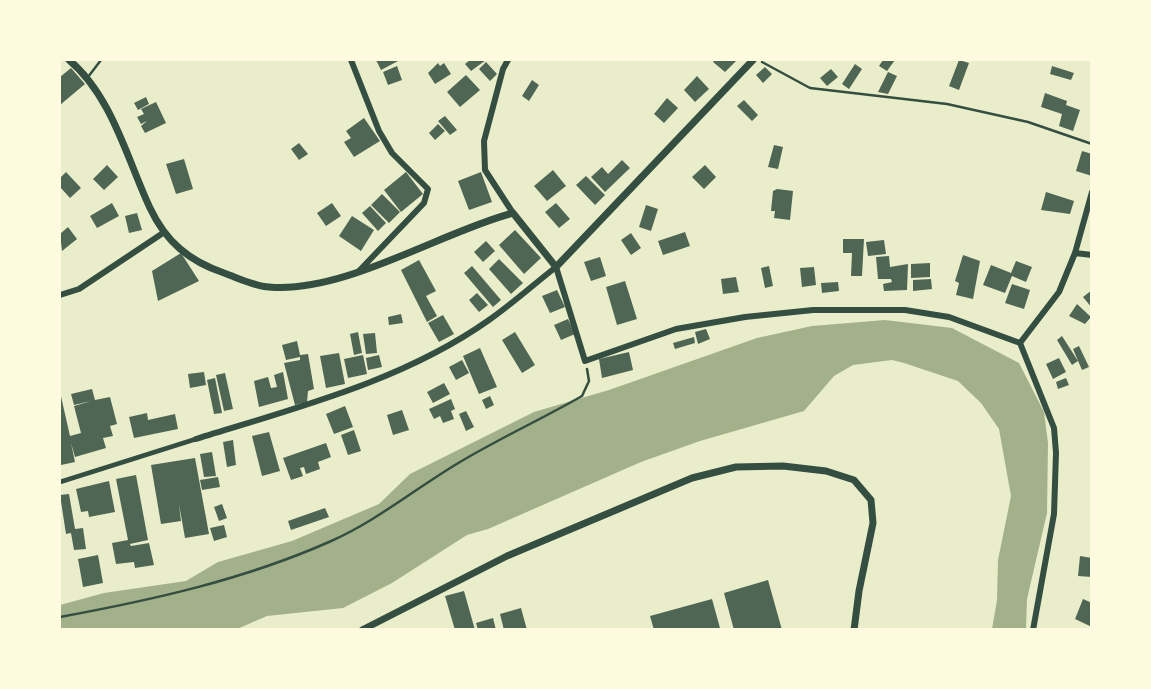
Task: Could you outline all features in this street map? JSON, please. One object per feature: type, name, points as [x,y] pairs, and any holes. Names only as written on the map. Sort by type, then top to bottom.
[{"type":"street","points":[[69,60],[88,77],[103,104],[163,233],[184,254],[209,268],[267,287],[293,287],[359,271],[513,213]]},
{"type":"street","points":[[351,60],[379,131],[392,153],[428,189],[424,203],[359,271]]},
{"type":"street","points":[[508,60],[503,69],[485,151],[485,170],[513,213],[556,267],[585,360],[676,329],[745,317],[813,310],[870,308],[949,317],[1020,342],[1054,428],[1056,453],[1054,514],[1033,629]]},
{"type":"street","points":[[60,482],[345,392],[442,348],[488,321],[556,267],[753,60]]},
{"type":"street","points":[[1020,342],[1059,292],[1075,253],[1091,192]]},
{"type":"street","points":[[60,295],[79,289],[163,233]]},
{"type":"street","points":[[1075,253],[1091,255]]},
{"type":"street","points":[[362,629],[507,556],[692,478],[736,467],[783,466],[826,471],[854,480],[871,500],[873,523],[854,629]]},
{"type":"lane","points":[[88,77],[101,60]]},
{"type":"path","points":[[758,60],[810,88],[947,104],[1028,122],[1091,144]]},
{"type":"path","points":[[60,617],[194,590],[331,541],[389,510],[460,462],[582,397],[589,381],[585,360]]},
{"type":"shaded area","points":[[885,320],[952,328],[1019,363],[1044,412],[1048,443],[1047,513],[1027,599],[1026,629],[992,629],[997,600],[998,560],[1011,496],[999,429],[981,403],[958,381],[892,360],[853,365],[834,376],[804,411],[700,441],[641,462],[488,529],[467,535],[392,583],[343,608],[267,616],[237,629],[60,630],[60,605],[104,593],[186,581],[218,562],[292,541],[379,504],[410,474],[534,412],[609,390],[757,338],[812,326]]},
{"type":"building","points":[[376,60],[400,60],[381,70]]},
{"type":"building","points":[[470,60],[486,60],[471,71],[465,64]]},
{"type":"building","points":[[737,60],[725,72],[713,62]]},
{"type":"building","points":[[883,60],[895,60],[887,71],[879,66]]},
{"type":"building","points":[[959,60],[969,63],[959,90],[949,86]]},
{"type":"building","points":[[486,62],[497,74],[490,81],[479,69]]},
{"type":"building","points":[[438,63],[440,66],[444,63],[451,74],[435,84],[428,73]]},
{"type":"building","points":[[855,64],[862,69],[849,89],[842,84]]},
{"type":"building","points":[[397,66],[402,80],[388,85],[383,72]]},
{"type":"building","points":[[1052,66],[1074,73],[1071,80],[1050,74]]},
{"type":"building","points":[[765,67],[772,74],[763,83],[756,75]]},
{"type":"building","points":[[71,68],[85,84],[60,105],[60,77]]},
{"type":"building","points":[[831,69],[838,77],[827,86],[820,78]]},
{"type":"building","points":[[888,72],[897,76],[888,94],[878,92]]},
{"type":"building","points":[[466,75],[480,90],[460,107],[447,92]]},
{"type":"building","points":[[697,76],[709,89],[695,102],[684,90]]},
{"type":"building","points":[[532,80],[539,85],[529,101],[522,96]]},
{"type":"building","points":[[1045,93],[1067,101],[1066,105],[1080,110],[1073,131],[1059,126],[1062,114],[1041,107]]},
{"type":"building","points":[[146,97],[149,104],[138,110],[134,103]]},
{"type":"building","points":[[667,98],[678,108],[664,123],[654,114]]},
{"type":"building","points":[[744,100],[758,115],[752,121],[737,106]]},
{"type":"building","points":[[156,102],[166,123],[145,133],[141,126],[147,121],[141,124],[137,117],[144,114],[141,109]]},
{"type":"building","points":[[445,116],[457,130],[450,135],[438,121]]},
{"type":"building","points":[[364,118],[380,141],[354,157],[344,142],[351,138],[346,131]]},
{"type":"building","points":[[438,124],[445,131],[435,140],[429,133]]},
{"type":"building","points":[[299,143],[308,154],[299,160],[291,149]]},
{"type":"building","points":[[774,145],[783,147],[778,169],[768,167]]},
{"type":"building","points":[[1082,151],[1092,154],[1092,176],[1076,171]]},
{"type":"building","points":[[184,159],[193,189],[176,194],[166,164]]},
{"type":"building","points":[[622,160],[630,168],[605,192],[591,177],[602,167],[608,174]]},
{"type":"building","points":[[107,165],[118,177],[104,190],[93,179]]},
{"type":"building","points":[[705,165],[716,177],[704,189],[692,177]]},
{"type":"building","points":[[553,170],[566,186],[547,201],[534,186]]},
{"type":"building","points":[[66,172],[81,188],[70,198],[60,187],[60,178]]},
{"type":"building","points":[[406,172],[423,194],[401,212],[384,190]]},
{"type":"building","points":[[481,172],[492,202],[469,210],[458,181]]},
{"type":"building","points":[[586,176],[605,195],[595,205],[576,185]]},
{"type":"building","points":[[773,191],[793,191],[790,220],[774,218],[775,211],[771,211]]},
{"type":"building","points":[[1046,192],[1074,201],[1070,214],[1041,210]]},
{"type":"building","points":[[382,194],[400,212],[389,223],[371,205]]},
{"type":"building","points":[[112,203],[119,216],[97,228],[90,216]]},
{"type":"building","points":[[332,203],[341,216],[326,226],[317,213]]},
{"type":"building","points":[[556,203],[570,219],[559,228],[545,212]]},
{"type":"building","points":[[646,205],[658,209],[651,231],[639,227]]},
{"type":"building","points":[[370,206],[386,223],[378,231],[362,213]]},
{"type":"building","points":[[137,213],[142,230],[129,233],[125,216]]},
{"type":"building","points":[[352,216],[374,230],[361,251],[339,236]]},
{"type":"building","points":[[68,227],[77,239],[62,251],[60,234]]},
{"type":"building","points":[[515,230],[541,258],[524,274],[499,245]]},
{"type":"building","points":[[685,232],[690,246],[663,255],[658,241]]},
{"type":"building","points":[[631,233],[641,248],[631,255],[621,240]]},
{"type":"building","points":[[843,239],[864,239],[862,276],[851,276],[852,253],[843,253]]},
{"type":"building","points":[[884,240],[886,254],[868,256],[866,242]]},
{"type":"building","points":[[486,241],[495,251],[483,262],[474,252]]},
{"type":"building","points":[[181,253],[199,281],[158,301],[152,271]]},
{"type":"building","points":[[963,255],[980,261],[973,299],[956,295],[959,283],[955,281]]},
{"type":"building","points":[[889,256],[890,267],[908,264],[907,290],[884,291],[883,284],[892,282],[891,279],[878,279],[876,257]]},
{"type":"building","points":[[600,257],[606,276],[591,281],[584,262]]},
{"type":"building","points":[[499,259],[523,283],[511,294],[489,269]]},
{"type":"building","points":[[419,260],[436,291],[426,296],[437,316],[427,322],[401,270]]},
{"type":"building","points":[[1016,261],[1032,267],[1026,282],[1012,276],[1005,293],[983,285],[991,265],[1011,273]]},
{"type":"building","points":[[930,263],[930,277],[911,278],[911,264]]},
{"type":"building","points":[[472,266],[501,300],[493,307],[464,273]]},
{"type":"building","points":[[769,266],[773,286],[765,288],[761,268]]},
{"type":"building","points":[[814,267],[816,285],[802,287],[800,268]]},
{"type":"building","points":[[736,277],[739,292],[723,294],[721,279]]},
{"type":"building","points":[[931,279],[932,289],[913,291],[913,280]]},
{"type":"building","points":[[625,281],[637,319],[617,325],[606,287]]},
{"type":"building","points":[[838,282],[839,291],[822,293],[821,283]]},
{"type":"building","points":[[1012,284],[1030,290],[1024,309],[1005,303]]},
{"type":"building","points":[[557,290],[565,307],[550,313],[542,296]]},
{"type":"building","points":[[1092,290],[1092,308],[1083,297]]},
{"type":"building","points":[[477,293],[488,305],[479,312],[469,300]]},
{"type":"building","points":[[1077,304],[1091,317],[1085,324],[1069,316]]},
{"type":"building","points":[[401,314],[403,323],[389,325],[388,317]]},
{"type":"building","points":[[443,315],[454,334],[439,342],[428,323]]},
{"type":"building","points":[[568,319],[575,334],[561,340],[554,325]]},
{"type":"building","points":[[706,329],[710,339],[698,344],[695,332]]},
{"type":"building","points":[[358,332],[362,353],[354,355],[350,334]]},
{"type":"building","points":[[515,332],[535,365],[522,373],[502,340]]},
{"type":"building","points":[[375,333],[377,353],[366,354],[363,334]]},
{"type":"building","points":[[1062,336],[1078,361],[1072,365],[1057,340]]},
{"type":"building","points":[[694,337],[695,343],[675,349],[673,343]]},
{"type":"building","points":[[297,341],[300,355],[308,354],[314,389],[308,391],[307,402],[295,405],[284,363],[300,360],[300,357],[286,360],[282,345]]},
{"type":"building","points":[[1079,346],[1089,367],[1082,370],[1073,349]]},
{"type":"building","points":[[480,348],[497,387],[479,394],[463,356]]},
{"type":"building","points":[[629,352],[633,370],[602,378],[599,359]]},
{"type":"building","points":[[339,353],[345,384],[326,388],[320,356]]},
{"type":"building","points":[[363,355],[367,374],[348,378],[344,359]]},
{"type":"building","points":[[379,355],[382,367],[368,370],[366,358]]},
{"type":"building","points":[[1059,358],[1066,372],[1053,379],[1046,364]]},
{"type":"building","points":[[462,360],[469,373],[456,380],[449,367]]},
{"type":"building","points":[[204,372],[206,385],[190,388],[188,374]]},
{"type":"building","points":[[283,372],[288,399],[259,407],[254,381],[268,377],[271,388],[277,387],[274,375]]},
{"type":"building","points":[[225,373],[233,409],[224,411],[216,375]]},
{"type":"building","points":[[215,378],[222,413],[214,414],[207,380]]},
{"type":"building","points":[[1066,378],[1069,385],[1058,389],[1056,382]]},
{"type":"building","points":[[444,383],[450,394],[433,403],[427,392]]},
{"type":"building","points":[[92,389],[95,400],[110,397],[117,424],[110,426],[113,436],[103,438],[106,448],[75,457],[71,443],[75,462],[61,465],[60,392],[70,436],[81,433],[74,406],[91,401],[74,405],[71,394]]},
{"type":"building","points":[[490,396],[494,405],[486,409],[482,400]]},
{"type":"building","points":[[451,399],[455,409],[451,411],[454,419],[443,423],[440,416],[434,419],[429,409]]},
{"type":"building","points":[[345,406],[353,427],[334,434],[326,414]]},
{"type":"building","points":[[402,410],[409,430],[393,435],[387,415]]},
{"type":"building","points":[[466,411],[474,427],[466,431],[459,414]]},
{"type":"building","points":[[147,413],[148,420],[175,414],[178,429],[134,438],[129,417]]},
{"type":"building","points":[[354,430],[361,451],[348,455],[341,435]]},
{"type":"building","points":[[269,432],[280,471],[262,476],[252,436]]},
{"type":"building","points":[[233,440],[236,465],[227,467],[223,442]]},
{"type":"building","points":[[326,443],[331,457],[318,462],[320,469],[306,474],[304,467],[300,468],[303,476],[291,480],[283,458]]},
{"type":"building","points":[[212,452],[216,476],[204,477],[200,454]]},
{"type":"building","points":[[195,458],[209,534],[185,538],[179,504],[181,521],[161,524],[151,465]]},
{"type":"building","points":[[136,475],[148,540],[130,544],[149,543],[154,565],[135,568],[134,562],[116,564],[112,543],[128,540],[116,479]]},
{"type":"building","points":[[218,477],[220,487],[202,490],[200,480]]},
{"type":"building","points":[[109,481],[115,512],[89,517],[88,511],[81,512],[76,489]]},
{"type":"building","points":[[69,494],[75,529],[83,528],[86,549],[74,550],[71,533],[66,534],[60,495]]},
{"type":"building","points":[[222,504],[227,518],[219,521],[214,507]]},
{"type":"building","points":[[325,508],[329,517],[291,530],[288,521]]},
{"type":"building","points":[[224,525],[227,537],[214,541],[210,528]]},
{"type":"building","points":[[98,555],[103,583],[83,587],[78,559]]},
{"type":"building","points":[[1080,556],[1092,558],[1092,577],[1078,576]]},
{"type":"building","points":[[768,580],[782,630],[734,630],[724,593]]},
{"type":"building","points":[[464,591],[475,630],[455,630],[445,596]]},
{"type":"building","points":[[712,599],[720,628],[654,630],[650,616]]},
{"type":"building","points":[[1083,599],[1092,603],[1092,627],[1075,619]]},
{"type":"building","points":[[521,608],[527,630],[504,630],[500,614]]},
{"type":"building","points":[[493,618],[496,630],[478,630],[476,623]]}]
